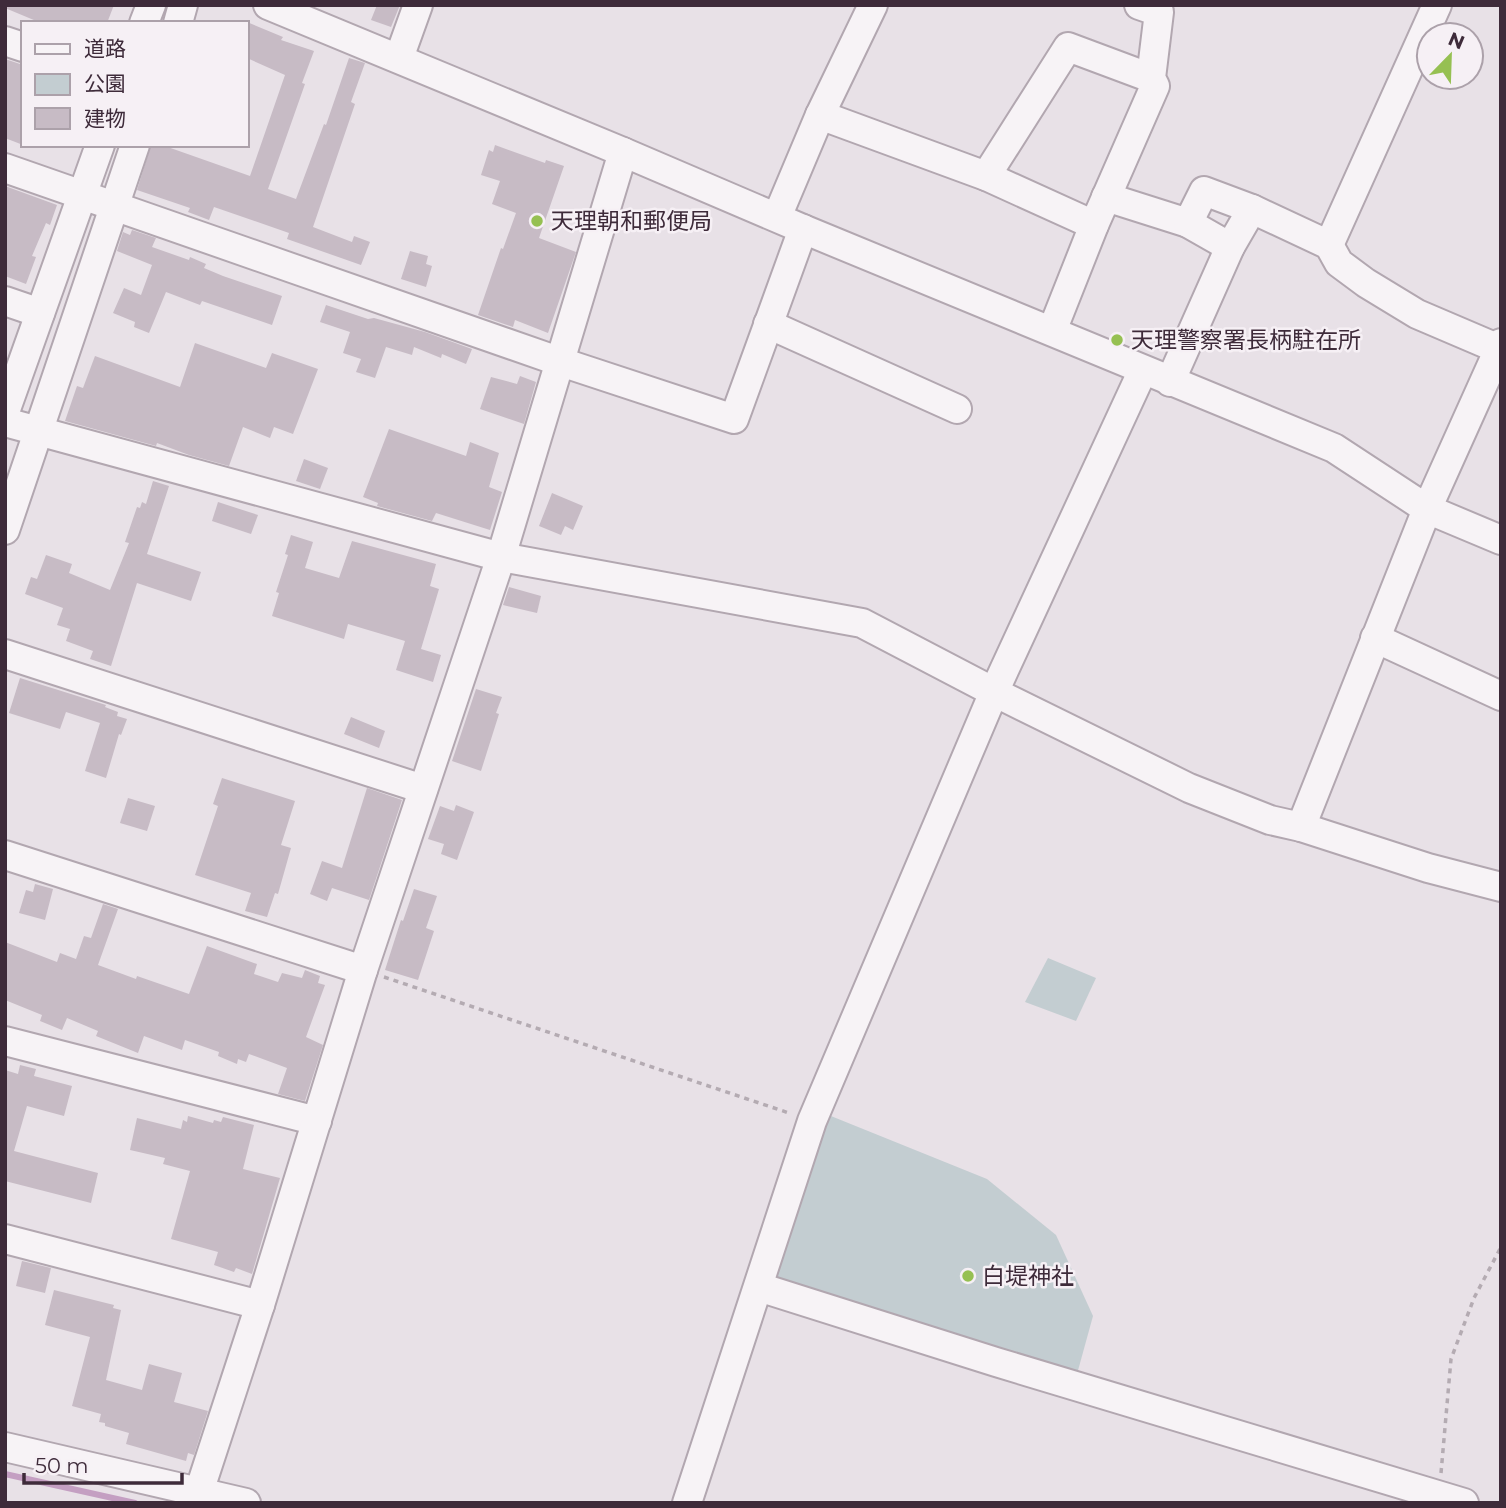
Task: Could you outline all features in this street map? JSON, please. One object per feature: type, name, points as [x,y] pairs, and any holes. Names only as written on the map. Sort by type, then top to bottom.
[{"type":"street","points":[[268,5],[1334,448],[1427,509],[1501,540]]},
{"type":"street","points":[[399,58],[418,5]]},
{"type":"street","points":[[777,217],[820,115],[873,5]]},
{"type":"street","points":[[1329,245],[1437,5]]},
{"type":"street","points":[[1052,331],[1094,225],[1155,86],[1151,78],[1153,8]]},
{"type":"street","points":[[986,176],[1068,47],[1151,78]]},
{"type":"street","points":[[820,115],[986,176],[1094,225]]},
{"type":"street","points":[[5,412],[99,147]]},
{"type":"street","points":[[5,530],[134,147]]},
{"type":"street","points":[[199,1492],[260,1305],[363,970],[501,557],[623,152]]},
{"type":"street","points":[[5,168],[561,362],[734,419],[803,229]]},
{"type":"street","points":[[1188,223],[1204,191],[1252,209],[1329,245],[1339,263],[1417,314],[1500,346],[1427,509],[1301,827]]},
{"type":"street","points":[[1106,197],[1188,223],[1230,247]]},
{"type":"street","points":[[1170,382],[1230,247],[1252,209]]},
{"type":"street","points":[[5,301],[40,313]]},
{"type":"street","points":[[768,324],[957,409]]},
{"type":"street","points":[[687,1503],[812,1121],[994,692],[1143,370]]},
{"type":"street","points":[[5,422],[501,557],[862,623],[994,692],[1189,788],[1270,820],[1501,887]]},
{"type":"street","points":[[1375,638],[1501,696]]},
{"type":"street","points":[[5,654],[423,789]]},
{"type":"street","points":[[5,855],[363,970]]},
{"type":"street","points":[[5,1041],[317,1121]]},
{"type":"street","points":[[5,1239],[260,1305]]},
{"type":"street","points":[[759,1287],[996,1362],[1451,1498]]},
{"type":"street","points":[[5,1447],[246,1503]]},
{"type":"path","points":[[363,970],[812,1121]]},
{"type":"path","points":[[1451,1498],[1451,1359],[1474,1298],[1501,1247]]},
{"type":"green space","points":[[1048,958],[1096,978],[1076,1021],[1025,1002]]},
{"type":"green space","points":[[816,1110],[987,1179],[1056,1235],[1093,1316],[1074,1385],[759,1287]]},
{"type":"building","points":[[5,5],[114,5],[108,21],[36,21],[5,8]]},
{"type":"building","points":[[377,5],[400,5],[391,27],[371,20]]},
{"type":"building","points":[[248,22],[283,37],[281,40],[314,51],[268,189],[296,199],[349,58],[365,63],[351,102],[355,104],[313,227],[352,242],[354,236],[370,242],[361,265],[287,239],[289,233],[214,207],[209,220],[188,212],[190,208],[137,190],[150,147],[168,147],[250,176],[285,75],[248,58]]},
{"type":"building","points":[[5,59],[21,64],[21,144],[5,138]]},
{"type":"building","points":[[495,145],[545,163],[546,160],[564,166],[539,238],[576,252],[548,333],[515,320],[513,327],[478,315],[516,213],[492,204],[500,181],[481,175],[489,150],[493,152]]},
{"type":"building","points":[[5,186],[57,205],[50,225],[46,223],[32,256],[36,257],[26,284],[5,276]]},
{"type":"building","points":[[132,230],[156,238],[152,247],[189,260],[190,257],[206,264],[204,268],[282,296],[272,325],[202,301],[200,305],[166,292],[149,333],[134,327],[135,322],[113,313],[124,288],[141,295],[152,265],[117,251],[123,232],[130,235]]},
{"type":"building","points":[[410,251],[428,256],[426,264],[432,266],[426,287],[401,279]]},
{"type":"building","points":[[326,305],[368,319],[374,318],[425,332],[472,349],[466,364],[414,347],[412,355],[386,347],[375,378],[356,372],[361,359],[343,353],[350,332],[320,322]]},
{"type":"building","points":[[195,343],[266,368],[272,353],[318,369],[293,434],[274,427],[270,438],[243,427],[229,466],[157,443],[156,446],[65,421],[77,386],[83,388],[95,356],[180,387]]},
{"type":"building","points":[[520,376],[536,382],[524,424],[480,409],[491,377],[517,384]]},
{"type":"building","points":[[389,429],[466,456],[470,442],[499,453],[489,487],[502,492],[490,530],[436,513],[432,521],[377,506],[378,503],[363,497]]},
{"type":"building","points":[[304,459],[328,468],[320,489],[296,481]]},
{"type":"building","points":[[153,481],[169,486],[147,554],[201,572],[191,601],[137,583],[111,666],[90,659],[93,651],[66,641],[70,629],[57,625],[63,608],[25,594],[31,577],[37,579],[46,555],[72,564],[69,573],[110,590],[129,543],[125,542],[137,507],[140,508],[142,502],[146,504]]},
{"type":"building","points":[[552,493],[583,506],[573,530],[565,526],[561,535],[539,526]]},
{"type":"building","points":[[218,502],[258,515],[251,534],[212,521]]},
{"type":"building","points":[[291,535],[313,542],[305,568],[339,578],[352,541],[436,564],[430,586],[439,589],[421,649],[441,655],[433,682],[396,670],[405,641],[348,624],[344,639],[272,616]]},
{"type":"building","points":[[509,587],[541,596],[537,613],[503,605]]},
{"type":"building","points":[[20,678],[106,705],[105,707],[118,712],[117,716],[127,719],[121,735],[119,734],[106,778],[85,771],[100,723],[66,712],[60,729],[9,713]]},
{"type":"building","points":[[476,689],[502,697],[481,771],[452,761]]},
{"type":"building","points":[[351,717],[385,731],[379,748],[344,734]]},
{"type":"building","points":[[222,778],[295,801],[281,845],[291,848],[278,894],[275,893],[267,917],[245,911],[251,893],[195,875],[218,806],[213,804]]},
{"type":"building","points":[[367,788],[402,800],[369,900],[332,888],[327,901],[310,894],[322,861],[342,868]]},
{"type":"building","points":[[128,798],[155,806],[147,831],[120,823]]},
{"type":"building","points":[[456,805],[474,812],[457,860],[441,854],[444,844],[428,839],[440,806],[454,811]]},
{"type":"building","points":[[35,884],[53,889],[45,920],[19,913],[26,890],[33,892]]},
{"type":"building","points":[[414,889],[437,896],[426,928],[434,931],[418,980],[385,970]]},
{"type":"building","points":[[103,904],[118,909],[98,965],[136,979],[137,976],[189,994],[207,946],[257,964],[254,974],[278,982],[282,973],[302,978],[305,970],[320,976],[318,983],[325,985],[306,1037],[323,1045],[305,1101],[278,1094],[287,1068],[249,1054],[246,1062],[238,1059],[237,1064],[218,1056],[219,1052],[185,1040],[182,1050],[144,1036],[138,1053],[96,1036],[98,1031],[67,1018],[62,1030],[40,1021],[42,1015],[5,1000],[5,942],[57,962],[60,953],[76,959],[84,936],[91,938]]},
{"type":"building","points":[[20,1065],[36,1069],[34,1076],[72,1086],[64,1116],[27,1106],[14,1151],[98,1173],[91,1203],[5,1181],[5,1070],[18,1074]]},
{"type":"building","points":[[188,1116],[213,1123],[214,1120],[221,1122],[223,1117],[254,1125],[243,1169],[280,1178],[252,1274],[236,1268],[234,1272],[214,1265],[218,1252],[171,1239],[190,1171],[163,1164],[165,1158],[130,1150],[137,1118],[181,1129],[183,1120],[187,1122]]},
{"type":"building","points":[[22,1261],[51,1268],[45,1293],[16,1286]]},
{"type":"building","points":[[54,1290],[114,1305],[113,1308],[121,1310],[106,1380],[142,1390],[149,1364],[182,1373],[174,1402],[208,1411],[194,1455],[188,1453],[186,1461],[126,1444],[129,1433],[99,1422],[101,1414],[72,1406],[90,1337],[45,1325]]},
{"type":"waterway","points":[[5,1474],[135,1503]]},
{"type":"place","name":"天理朝和郵便局","points":[[537,221]]},
{"type":"place","name":"天理警察署長柄駐在所","points":[[1117,340]]},
{"type":"place","name":"白堤神社","points":[[968,1276]]}]
